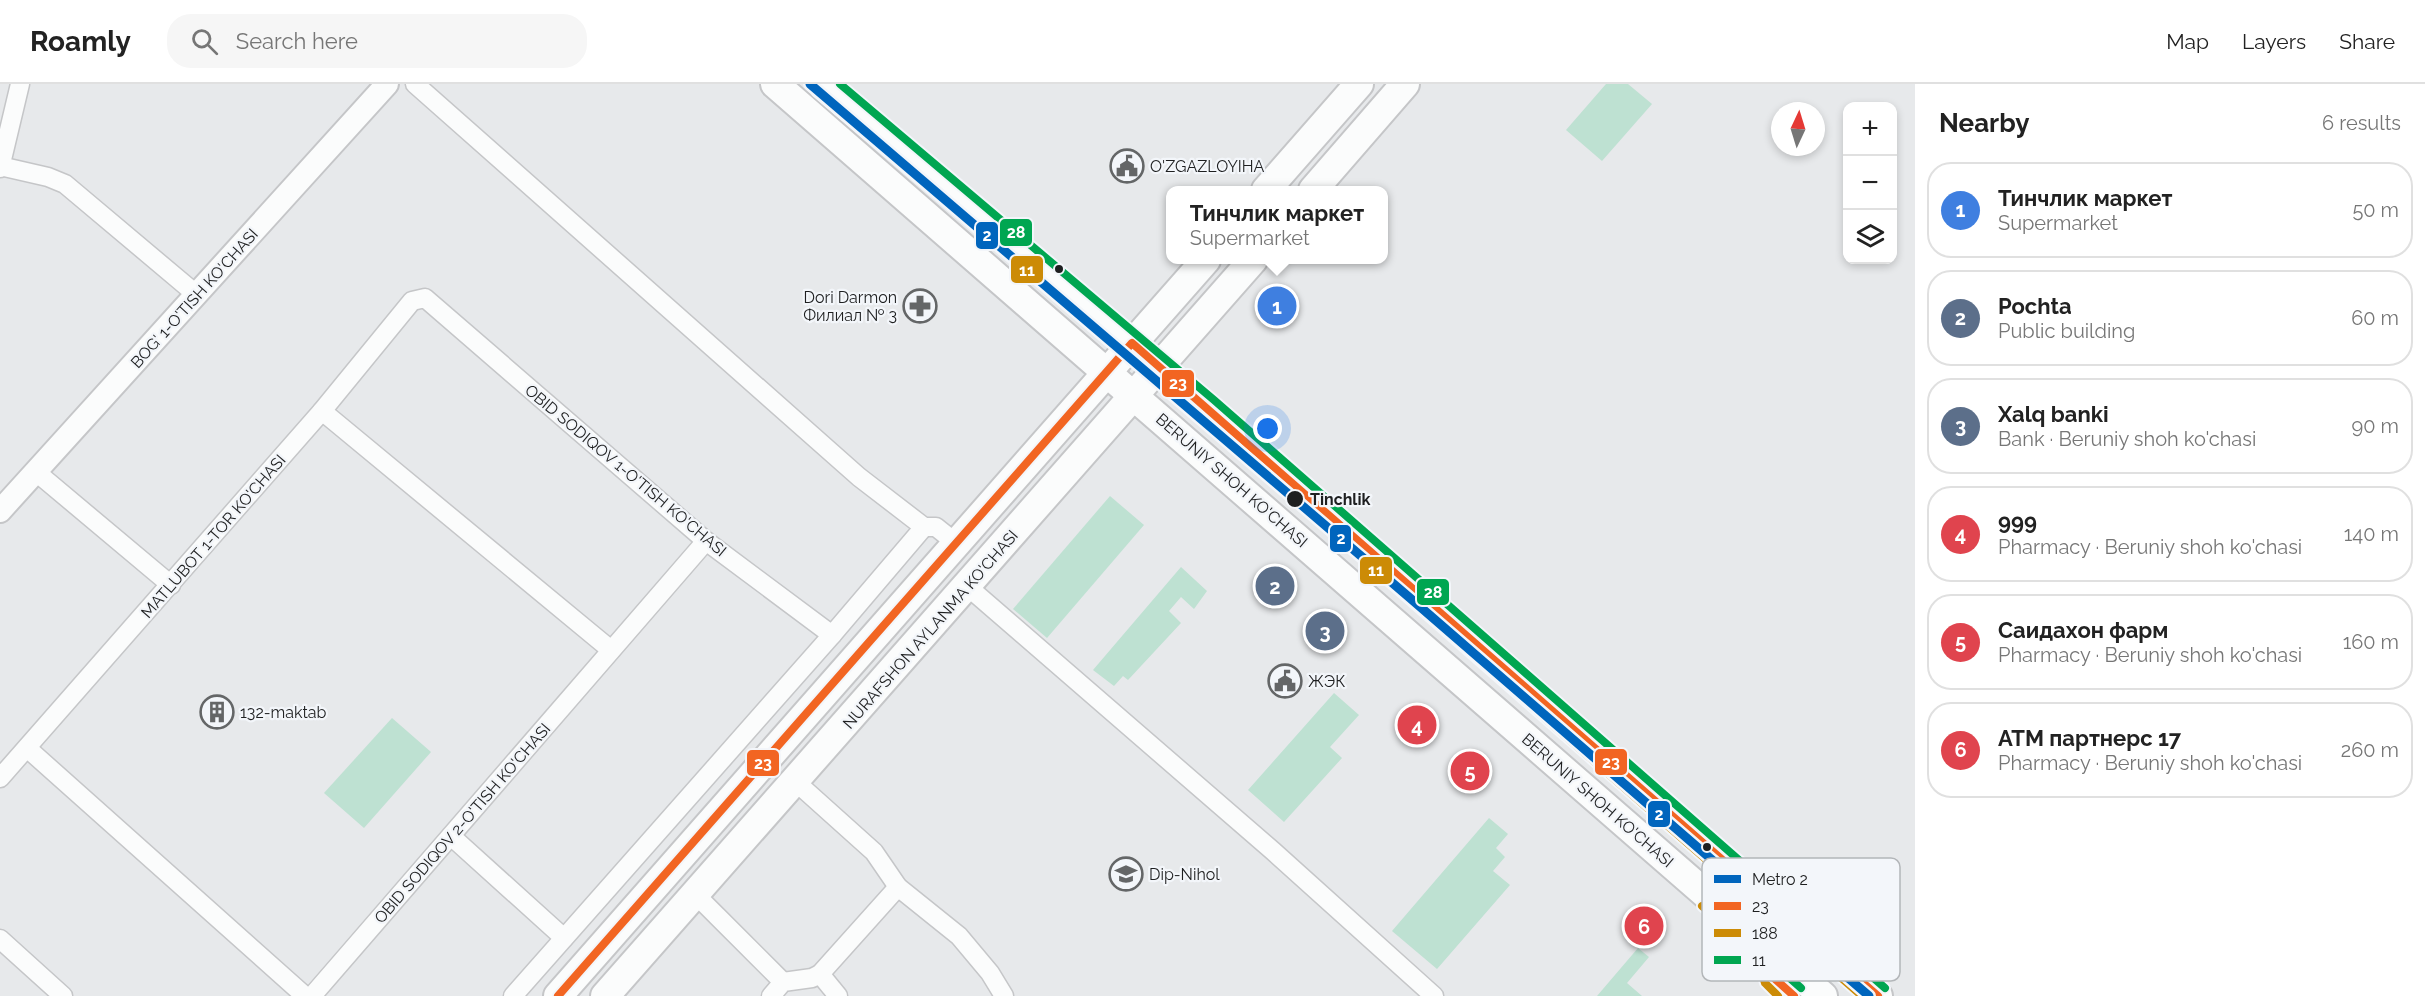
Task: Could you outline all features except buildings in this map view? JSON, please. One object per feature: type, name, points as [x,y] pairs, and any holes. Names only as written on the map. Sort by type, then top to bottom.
[{"type":"main road","name":"BERUNIY SHOH KO'CHASI","points":[[775,84],[1702,891]]},
{"type":"main road","points":[[824,84],[1132,343],[1720,858]]},
{"type":"main road","points":[[1316,186],[1405,84]]},
{"type":"main road","points":[[1270,186],[1358,85],[1377,89],[1382,98],[1383,109]]},
{"type":"main road","points":[[558,996],[1202,264]]},
{"type":"main road","name":"NURAFSHON AYLANMA KO'CHASI","points":[[605,996],[796,782],[1249,264]]},
{"type":"main road","points":[[846,669],[857,667],[868,671],[873,681],[874,693]]},
{"type":"main road","points":[[639,904],[639,915],[644,925],[654,929],[666,928]]},
{"type":"main road","name":"BERUNIY SHOH KO'CHASI","points":[[1805,981],[1822,996]]},
{"type":"main road","points":[[1861,981],[1878,996]]},
{"type":"street","points":[[20,84],[0,167],[48,177],[65,184],[197,295]]},
{"type":"street","name":"BOG' 1-O'TISH KO'CHASI","points":[[0,511],[387,84]]},
{"type":"street","points":[[415,84],[851,469],[924,527],[936,526],[956,543]]},
{"type":"street","name":"MATLUBOT 1-TOR KO'CHASI","points":[[0,778],[322,411],[412,300],[426,298]]},
{"type":"street","name":"OBID SODIQOV 1-O'TISH KO'CHASI","points":[[426,298],[706,541],[832,635]]},
{"type":"street","points":[[322,411],[611,650]]},
{"type":"street","points":[[35,471],[171,585]]},
{"type":"street","points":[[513,996],[832,635],[924,527]]},
{"type":"street","name":"OBID SODIQOV 2-O'TISH KO'CHASI","points":[[312,996],[706,541]]},
{"type":"street","points":[[967,586],[1281,858],[1434,996]]},
{"type":"street","points":[[27,748],[305,996]]},
{"type":"street","points":[[796,782],[874,852],[898,887],[959,936],[990,973],[1004,996]]},
{"type":"street","points":[[451,836],[564,938]]},
{"type":"street","points":[[696,894],[777,989],[820,974],[898,887]]},
{"type":"street","points":[[0,939],[63,996]]},
{"type":"street","points":[[820,974],[838,996]]},
{"type":"green space","points":[[1606,84],[1628,84],[1652,104],[1602,161],[1566,130]]},
{"type":"green space","points":[[1110,496],[1144,525],[1047,638],[1013,609]]},
{"type":"green space","points":[[1181,567],[1207,591],[1194,609],[1181,597],[1169,611],[1181,623],[1128,680],[1123,676],[1114,686],[1093,670]]},
{"type":"green space","points":[[1334,693],[1359,715],[1330,747],[1342,758],[1284,822],[1248,790]]},
{"type":"green space","points":[[392,718],[431,752],[364,828],[324,793]]},
{"type":"green space","points":[[1489,818],[1508,834],[1496,848],[1505,857],[1493,871],[1510,885],[1437,969],[1392,931]]},
{"type":"green space","points":[[1638,948],[1649,957],[1627,983],[1642,996],[1597,996]]},
{"type":"metro line","name":"2","points":[[810,84],[1710,858]]},
{"type":"metro line","name":"2","points":[[1852,981],[1869,996]]},
{"type":"transit line","name":"28","points":[[840,84],[1214,400],[1737,858]]},
{"type":"transit line","name":"11","points":[[817,92],[1200,416],[1704,858]]},
{"type":"transit line","name":"23","points":[[558,996],[1132,343],[1720,858]]},
{"type":"transit line","name":"11","points":[[1764,981],[1778,996]]},
{"type":"transit line","name":"23","points":[[1777,981],[1794,996]]},
{"type":"transit line","name":"28","points":[[1793,981],[1801,988]]},
{"type":"transit line","name":"11","points":[[1845,981],[1862,996]]},
{"type":"transit line","name":"23","points":[[1861,981],[1878,996]]},
{"type":"transit line","name":"28","points":[[1877,981],[1885,988]]},
{"type":"place","name":"O'ZGAZLOYIHA","points":[[1127,166]]},
{"type":"place","name":"Dori Darmon Филиал № 3","points":[[920,306]]},
{"type":"place","name":"Тинчлик маркет","points":[[1277,306]]},
{"type":"place","name":"Tinchlik","points":[[1295,499]]},
{"type":"place","name":"Pochta","points":[[1275,586]]},
{"type":"place","name":"Xalq banki","points":[[1325,631]]},
{"type":"place","name":"ЖЭК","points":[[1285,681]]},
{"type":"place","name":"132-maktab","points":[[217,712]]},
{"type":"place","name":"999","points":[[1417,725]]},
{"type":"place","name":"Саидахон фарм","points":[[1470,771]]},
{"type":"place","name":"Dip-Nihol","points":[[1126,874]]},
{"type":"place","name":"АТМ партнерс 17","points":[[1644,926]]}]
